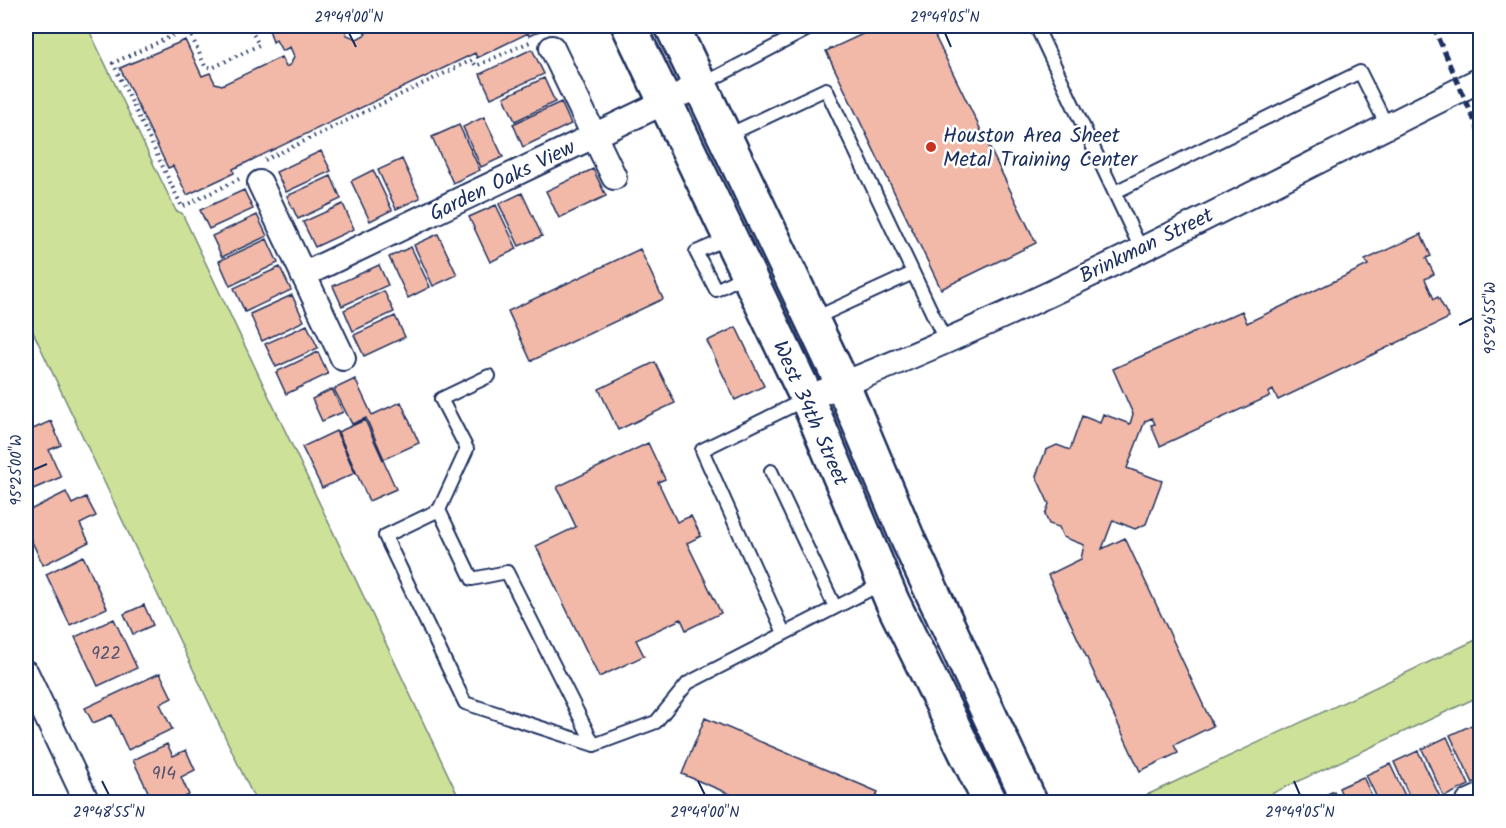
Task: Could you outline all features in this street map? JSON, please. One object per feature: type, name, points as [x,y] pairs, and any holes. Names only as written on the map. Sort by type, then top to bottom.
[{"type":"main road","name":"West 34th Street","points":[[629,26],[807,398],[884,582],[990,802]]},
{"type":"main road","name":"West 34th Street","points":[[672,26],[843,385],[909,542],[986,707],[1026,801]]},
{"type":"main road","points":[[952,725],[986,707]]},
{"type":"street","points":[[543,43],[614,177]]},
{"type":"street","name":"Brinkman Street","points":[[807,398],[843,385],[945,340],[1141,249],[1480,80]]},
{"type":"street","name":"Garden Oaks View","points":[[303,275],[700,85]]},
{"type":"street","points":[[253,173],[343,358]]},
{"type":"street","points":[[26,673],[87,802]]},
{"type":"street","points":[[1469,802],[1480,797]]},
{"type":"lane","points":[[700,85],[814,26]]},
{"type":"lane","points":[[1036,26],[1141,249]]},
{"type":"lane","points":[[1115,192],[1360,72],[1387,126]]},
{"type":"lane","points":[[725,137],[826,89],[945,340]]},
{"type":"lane","points":[[812,320],[913,273]]},
{"type":"lane","points":[[489,376],[441,399],[467,449],[439,510],[385,536],[465,704],[594,745],[656,722],[688,683],[884,582]]},
{"type":"lane","points":[[784,633],[702,450],[807,398]]},
{"type":"lane","points":[[771,471],[835,607]]},
{"type":"lane","points":[[439,510],[472,579],[507,572],[594,745]]},
{"type":"path","points":[[251,30],[259,45],[212,68],[206,66],[191,35],[185,30],[113,63],[182,207],[472,60],[476,66],[543,43]]},
{"type":"green space","points":[[26,26],[87,26],[176,211],[182,213],[461,802],[256,802],[26,317]]},
{"type":"green space","points":[[1480,638],[1480,696],[1254,802],[1132,802]]},
{"type":"building","points":[[268,26],[354,26],[345,30],[347,35],[357,39],[366,34],[361,26],[551,26],[529,36],[528,33],[477,58],[475,53],[233,169],[234,173],[187,195],[173,166],[168,168],[120,68],[185,40],[202,76],[210,73],[215,83],[222,85],[281,57],[286,67],[291,64],[294,56],[290,47],[282,51],[276,40],[273,42]]},
{"type":"building","name":"Houston Area Sheet Metal Training Center","points":[[880,26],[930,26],[1036,243],[941,289],[826,51]]},
{"type":"building","points":[[532,49],[544,74],[491,98],[480,74]]},
{"type":"building","points":[[544,78],[555,102],[515,121],[504,97]]},
{"type":"building","points":[[561,102],[571,124],[523,147],[513,124]]},
{"type":"building","points":[[484,117],[503,157],[481,167],[463,127]]},
{"type":"building","points":[[459,125],[480,170],[453,183],[432,137]]},
{"type":"building","points":[[321,151],[331,171],[286,192],[276,172]]},
{"type":"building","points":[[402,159],[420,198],[396,209],[378,170]]},
{"type":"building","points":[[593,169],[606,196],[559,218],[546,191]]},
{"type":"building","points":[[373,170],[392,210],[370,221],[351,181]]},
{"type":"building","points":[[331,176],[341,199],[298,219],[287,196]]},
{"type":"building","points":[[244,190],[253,209],[209,229],[200,210]]},
{"type":"building","points":[[522,193],[542,236],[519,246],[499,204]]},
{"type":"building","points":[[343,204],[354,229],[315,247],[303,222]]},
{"type":"building","points":[[496,205],[517,249],[490,262],[469,217]]},
{"type":"building","points":[[257,215],[267,236],[222,257],[212,236]]},
{"type":"building","points":[[438,234],[457,275],[433,286],[414,245]]},
{"type":"building","points":[[1421,234],[1431,256],[1426,258],[1434,274],[1425,279],[1434,299],[1438,297],[1449,318],[1278,400],[1273,390],[1268,393],[1270,396],[1160,446],[1151,425],[1155,424],[1152,418],[1145,421],[1127,468],[1162,481],[1146,524],[1135,529],[1113,520],[1102,549],[1125,538],[1213,726],[1174,745],[1178,753],[1140,771],[1048,575],[1081,559],[1084,545],[1063,537],[1059,527],[1049,524],[1045,515],[1049,504],[1036,476],[1046,450],[1057,445],[1070,450],[1082,416],[1100,423],[1103,414],[1130,424],[1133,414],[1113,369],[1242,311],[1247,323],[1368,265],[1365,260]]},
{"type":"building","points":[[267,239],[278,263],[230,286],[219,261]]},
{"type":"building","points":[[411,247],[430,287],[408,298],[389,257]]},
{"type":"building","points":[[640,249],[663,299],[531,361],[508,311]]},
{"type":"building","points":[[379,265],[388,285],[342,306],[333,286]]},
{"type":"building","points":[[280,267],[291,290],[245,312],[234,288]]},
{"type":"building","points":[[384,291],[394,312],[353,331],[344,310]]},
{"type":"building","points":[[292,295],[304,321],[262,341],[250,314]]},
{"type":"building","points":[[395,316],[405,337],[364,356],[354,335]]},
{"type":"building","points":[[307,325],[318,348],[276,367],[265,344]]},
{"type":"building","points":[[736,327],[764,386],[735,400],[707,341]]},
{"type":"building","points":[[318,352],[328,374],[286,394],[276,372]]},
{"type":"building","points":[[655,362],[675,403],[618,430],[599,389]]},
{"type":"building","points":[[355,379],[372,415],[401,402],[419,443],[384,459],[366,418],[352,424],[334,389]]},
{"type":"building","points":[[332,389],[343,412],[322,421],[312,399]]},
{"type":"building","points":[[365,420],[396,489],[369,501],[338,432]]},
{"type":"building","points":[[51,421],[61,445],[49,450],[61,477],[26,492],[26,432]]},
{"type":"building","points":[[336,431],[355,473],[322,488],[302,447]]},
{"type":"building","points":[[648,443],[665,479],[658,482],[677,522],[691,516],[701,536],[687,543],[721,613],[686,630],[681,619],[636,640],[644,656],[599,677],[536,546],[576,527],[557,487]]},
{"type":"building","points":[[66,492],[72,504],[86,497],[96,516],[80,524],[89,542],[43,565],[26,529],[26,512]]},
{"type":"building","points":[[83,556],[107,608],[70,625],[46,574]]},
{"type":"building","points":[[144,605],[153,625],[133,634],[124,614]]},
{"type":"building","points":[[114,619],[137,668],[98,686],[75,637]]},
{"type":"building","points":[[160,673],[172,698],[160,704],[172,729],[128,750],[112,715],[93,723],[85,708]]},
{"type":"building","points":[[705,718],[878,792],[874,802],[749,802],[682,774]]},
{"type":"building","points":[[1474,724],[1480,738],[1480,780],[1473,783],[1450,735]]},
{"type":"building","points":[[1447,737],[1469,785],[1444,797],[1422,749]]},
{"type":"building","points":[[167,744],[173,756],[186,750],[195,770],[181,777],[189,795],[174,802],[153,802],[133,760]]},
{"type":"building","points":[[1418,751],[1441,799],[1433,802],[1412,802],[1394,762]]},
{"type":"building","points":[[1390,764],[1408,802],[1379,802],[1366,775]]},
{"type":"building","points":[[1363,777],[1375,802],[1345,802],[1339,788]]},
{"type":"building","points":[[1334,791],[1340,802],[1310,802]]},
{"type":"railway","points":[[1433,26],[1480,134]]},
{"type":"place","name":"Houston Area Sheet Metal Training Center","points":[[931,147]]}]
